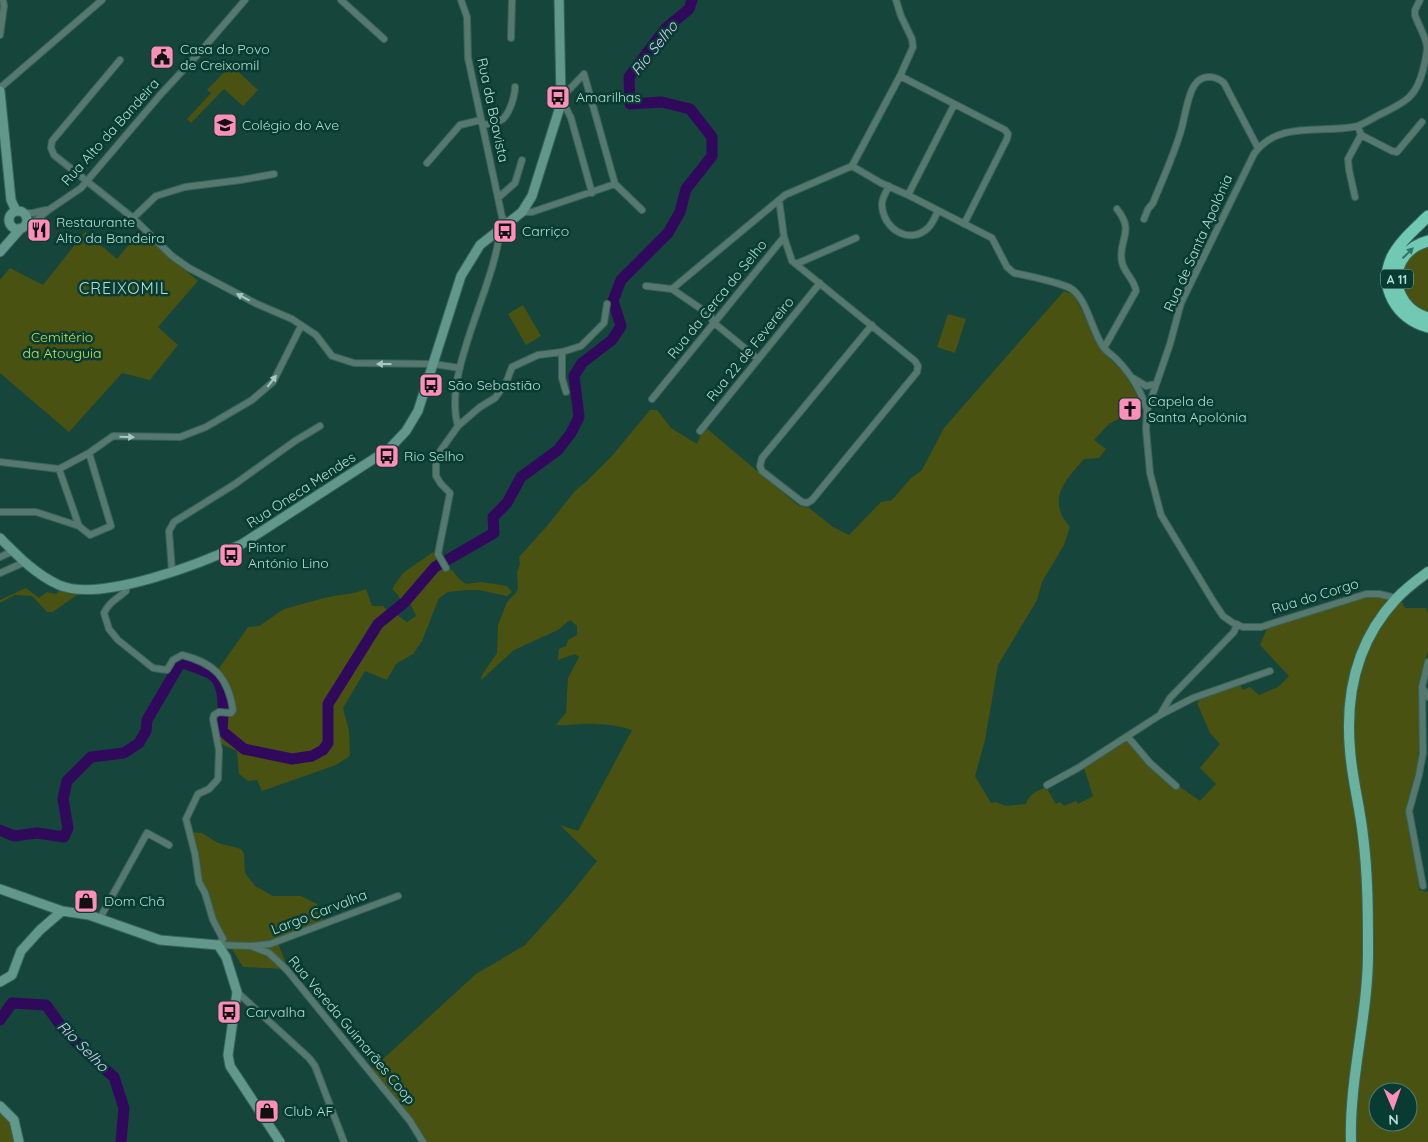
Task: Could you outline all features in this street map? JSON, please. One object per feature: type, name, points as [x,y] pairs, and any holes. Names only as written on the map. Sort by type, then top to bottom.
[{"type":"highway","points":[[1428,216],[1392,257],[1387,274],[1389,292],[1397,308],[1411,320],[1428,327]]},
{"type":"highway","name":"A 11","points":[[1428,241],[1412,248],[1404,256],[1397,272],[1397,280],[1401,297],[1407,306],[1414,312],[1428,318]]},
{"type":"main road","points":[[1352,1142],[1351,1126],[1354,1084],[1368,959],[1369,891],[1363,835],[1350,750],[1349,697],[1356,669],[1367,640],[1396,598],[1428,572]]},
{"type":"street","points":[[0,35],[4,6],[3,0]]},
{"type":"street","points":[[0,252],[23,226],[27,218],[11,200],[0,89],[102,0]]},
{"type":"street","name":"Rua Alto da Bandeira","points":[[20,212],[33,213],[50,208],[72,196],[245,0]]},
{"type":"street","points":[[341,0],[384,39]]},
{"type":"street","name":"Rua da Boavista","points":[[461,0],[467,16],[468,58],[504,227]]},
{"type":"street","points":[[510,38],[512,0]]},
{"type":"street","points":[[522,212],[532,196],[559,110],[561,98],[559,0]]},
{"type":"street","points":[[672,289],[785,194],[852,166],[900,76],[913,47],[912,39],[896,0]]},
{"type":"street","name":"Rua de Santa Apolónia","points":[[1237,624],[1223,616],[1161,515],[1149,460],[1146,429],[1147,411],[1170,344],[1181,303],[1247,166],[1258,148],[1273,138],[1297,130],[1358,126],[1398,105],[1417,90],[1426,60],[1427,49],[1415,14],[1420,0]]},
{"type":"street","points":[[120,60],[52,140],[51,148],[54,155],[133,218],[172,256],[188,268],[257,304],[292,319],[316,335],[332,356],[354,363],[433,364],[460,368]]},
{"type":"street","points":[[561,98],[584,74],[615,184],[642,210]]},
{"type":"street","points":[[900,76],[1005,130],[1008,134],[964,224]]},
{"type":"street","points":[[1144,220],[1148,209],[1153,203],[1182,129],[1193,86],[1203,78],[1211,76],[1224,83],[1258,148]]},
{"type":"street","points":[[427,163],[460,125],[495,123],[505,116],[516,87]]},
{"type":"street","points":[[561,98],[571,118],[592,193]]},
{"type":"street","points":[[908,195],[954,105]]},
{"type":"street","points":[[1358,126],[1361,134],[1392,152],[1397,152],[1422,122]]},
{"type":"street","points":[[1355,198],[1348,159],[1361,134]]},
{"type":"street","points":[[498,198],[515,183],[522,160]]},
{"type":"street","points":[[852,166],[992,238],[1007,267],[1014,273],[1071,289],[1082,303],[1104,348],[1118,360],[1143,396],[1147,411]]},
{"type":"street","points":[[133,218],[156,196],[185,187],[274,174]]},
{"type":"street","points":[[522,212],[532,212],[615,184]]},
{"type":"street","points":[[889,186],[883,199],[883,214],[887,224],[896,232],[912,235],[923,232],[932,223],[938,211]]},
{"type":"street","name":"Rua da Cerca do Selho","points":[[652,399],[784,237],[779,200]]},
{"type":"street","name":"Rua Alto da Bandeira","points":[[23,226],[35,221],[50,208]]},
{"type":"street","points":[[1104,348],[1136,291],[1136,286],[1122,264],[1126,228],[1123,215],[1117,209]]},
{"type":"street","points":[[8,243],[10,215],[20,212]]},
{"type":"street","name":"Rua Oneca Mendes","points":[[0,538],[41,575],[75,590],[95,590],[126,585],[216,556],[242,544],[389,449],[406,431],[418,411],[461,276],[480,245],[522,212]]},
{"type":"street","points":[[9,223],[14,228],[23,226]]},
{"type":"street","points":[[458,426],[455,400],[460,368],[504,227]]},
{"type":"street","points":[[784,237],[792,261],[872,325],[915,361],[918,366],[917,372],[812,500],[807,503],[802,502],[762,471],[760,466],[762,458],[872,325]]},
{"type":"street","points":[[796,264],[856,238]]},
{"type":"street","name":"Rua 22 de Fevereiro","points":[[700,431],[820,283]]},
{"type":"street","points":[[646,286],[672,289],[710,315],[713,322],[758,359]]},
{"type":"street","points":[[446,568],[438,554],[450,493],[436,476],[436,457],[458,426],[480,407],[495,398],[506,383],[512,367],[538,355],[562,352],[581,346],[604,324],[607,304]]},
{"type":"street","points":[[0,462],[59,469],[89,453],[113,436],[180,437],[206,427],[252,400],[273,382],[301,326]]},
{"type":"street","points":[[562,352],[562,378],[566,392]]},
{"type":"street","points":[[1131,378],[1146,386],[1156,384]]},
{"type":"street","points":[[1131,378],[1142,391],[1152,396]]},
{"type":"street","points":[[172,571],[170,531],[174,522],[235,484],[295,441],[320,426]]},
{"type":"street","points":[[0,512],[36,512],[79,526],[90,534],[111,526],[89,453]]},
{"type":"street","points":[[59,469],[79,526]]},
{"type":"street","points":[[0,557],[13,551]]},
{"type":"street","points":[[0,573],[25,562]]},
{"type":"street","points":[[0,889],[62,910],[100,918],[160,940],[218,945],[224,939],[213,920],[205,893],[198,882],[195,854],[186,819],[198,794],[209,789],[218,779],[219,750],[213,719],[214,715],[223,712],[231,713],[233,710],[227,686],[221,675],[190,657],[182,655],[173,660],[167,670],[153,668],[118,640],[109,629],[104,612],[108,603],[126,592],[126,585]]},
{"type":"street","name":"Rua do Corgo","points":[[1237,624],[1260,627],[1366,594],[1378,594],[1396,598]]},
{"type":"street","points":[[1160,715],[1170,698],[1234,632],[1237,624]]},
{"type":"street","points":[[1422,886],[1409,811],[1423,753],[1422,687],[1428,662]]},
{"type":"street","points":[[1047,785],[1078,768],[1160,715],[1193,698],[1270,671]]},
{"type":"street","points":[[1422,687],[1428,697]]},
{"type":"street","points":[[1128,737],[1150,763],[1176,786]]},
{"type":"street","points":[[100,918],[147,833],[168,845]]},
{"type":"street","name":"Largo Carvalha","points":[[218,945],[251,946],[270,944],[398,896]]},
{"type":"street","points":[[0,982],[12,975],[21,951],[27,943],[62,910]]},
{"type":"street","points":[[218,945],[226,957],[236,992],[228,1055],[230,1066],[280,1142]]},
{"type":"street","name":"Rua Vereda Guimarães Coop","points":[[251,946],[269,952],[287,970],[410,1121],[423,1142]]},
{"type":"street","points":[[236,992],[309,1058],[315,1066],[344,1142]]},
{"type":"street","points":[[0,1106],[14,1120],[19,1142]]},
{"type":"green space","points":[[231,65],[258,90],[243,106],[224,89],[191,123],[187,119],[211,93],[207,90]]},
{"type":"green space","name":"Cemitério da Atouguia","points":[[140,231],[198,281],[158,327],[178,345],[150,380],[122,373],[69,432],[0,373],[0,280],[10,268],[43,285],[85,232],[117,259]]},
{"type":"green space","points":[[1428,245],[1428,313],[1414,307],[1401,284],[1403,265],[1410,255]]},
{"type":"green space","points":[[1064,291],[1074,295],[1102,351],[1124,373],[1138,397],[1117,410],[1120,418],[1109,424],[1094,440],[1106,449],[1099,458],[1084,459],[1065,483],[1059,499],[1059,508],[1070,527],[1064,545],[1042,582],[1037,600],[998,665],[985,740],[975,776],[991,803],[996,802],[1006,806],[1026,804],[1031,795],[1046,787],[1056,804],[1060,802],[1064,806],[1076,801],[1078,804],[1093,796],[1084,768],[1130,739],[1153,768],[1200,801],[1216,784],[1200,768],[1220,744],[1210,733],[1197,699],[1240,685],[1243,690],[1250,687],[1259,695],[1278,687],[1289,676],[1260,645],[1267,628],[1373,596],[1402,602],[1405,608],[1426,608],[1428,613],[1428,651],[1418,686],[1420,742],[1417,768],[1406,808],[1410,837],[1416,856],[1419,890],[1428,892],[1428,1142],[425,1142],[371,1070],[476,974],[525,945],[569,896],[597,861],[560,825],[578,831],[632,730],[602,724],[556,725],[566,713],[568,678],[579,657],[575,654],[558,660],[559,649],[566,646],[568,640],[577,635],[577,626],[570,620],[558,630],[514,650],[481,680],[482,675],[497,653],[498,625],[507,602],[516,593],[518,588],[519,557],[575,491],[612,456],[650,410],[657,410],[671,428],[697,444],[706,428],[799,506],[809,508],[833,527],[849,535],[881,502],[892,500],[911,478],[922,470],[944,428]]},
{"type":"green space","points":[[523,305],[541,336],[526,345],[508,314]]},
{"type":"green space","points":[[948,314],[966,319],[955,353],[937,347]]},
{"type":"green space","points":[[433,552],[444,568],[452,570],[466,584],[481,582],[507,586],[512,592],[507,596],[479,590],[448,592],[439,598],[422,641],[413,654],[396,664],[387,680],[365,671],[343,708],[349,731],[350,756],[336,765],[262,791],[257,780],[248,781],[239,774],[237,751],[221,744],[215,720],[218,715],[230,716],[234,713],[234,701],[231,690],[226,679],[218,670],[248,627],[259,626],[284,609],[366,589],[372,606],[383,606],[392,616],[397,615],[407,622],[416,616],[411,605],[401,602],[398,595],[392,589],[403,573]]},
{"type":"green space","points":[[26,588],[39,598],[47,592],[56,594],[60,590],[69,594],[78,594],[53,612],[47,612],[32,596],[15,595],[0,603],[0,600]]},
{"type":"green space","points":[[190,832],[202,833],[218,843],[241,849],[244,854],[245,873],[255,886],[273,896],[301,896],[317,904],[325,926],[278,943],[288,969],[243,967],[214,920],[199,882]]},
{"type":"green space","points":[[0,1109],[12,1121],[16,1142],[0,1142]]},
{"type":"waterway","name":"Rio Selho","points":[[0,830],[14,836],[37,833],[64,837],[68,828],[63,799],[67,781],[91,757],[124,753],[139,743],[146,731],[147,720],[181,662],[207,672],[216,678],[220,684],[223,700],[222,731],[244,749],[292,759],[312,756],[323,750],[328,743],[328,704],[378,624],[405,602],[435,567],[494,533],[493,517],[507,503],[521,477],[558,450],[571,433],[579,417],[574,376],[582,363],[612,340],[621,326],[613,301],[621,280],[668,233],[680,212],[686,189],[712,156],[712,137],[690,109],[662,102],[630,104],[629,77],[665,29],[689,9],[692,0]]},
{"type":"waterway","name":"Rio Selho","points":[[0,1020],[12,1003],[46,1005],[64,1030],[114,1077],[124,1108],[121,1142]]},
{"type":"place","name":"Casa do Povo de Creixomil","points":[[162,57]]},
{"type":"place","name":"Amarilhas","points":[[558,97]]},
{"type":"place","name":"Colégio do Ave","points":[[225,125]]},
{"type":"place","name":"Restaurante Alto da Bandeira","points":[[39,230]]},
{"type":"place","name":"Carriço","points":[[505,231]]},
{"type":"place","name":"São Sebastião","points":[[431,385]]},
{"type":"place","name":"Capela de Santa Apolónia","points":[[1130,409]]},
{"type":"place","name":"Rio Selho","points":[[387,456]]},
{"type":"place","name":"Pintor António Lino","points":[[231,555]]},
{"type":"place","name":"Dom Chã","points":[[86,901]]},
{"type":"place","name":"Carvalha","points":[[229,1012]]},
{"type":"place","name":"Club AF","points":[[267,1111]]},
{"type":"district","name":"CREIXOMIL","points":[[124,288]]}]
